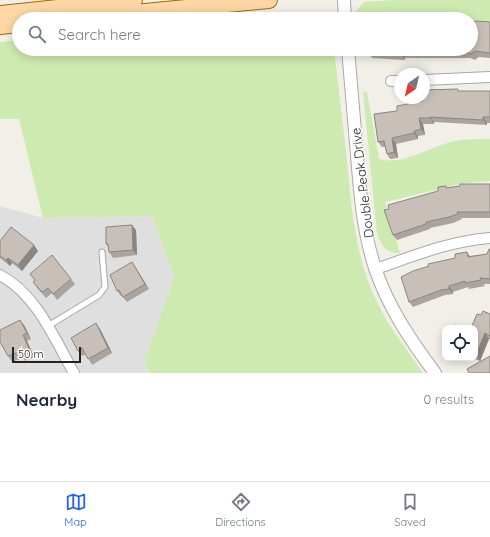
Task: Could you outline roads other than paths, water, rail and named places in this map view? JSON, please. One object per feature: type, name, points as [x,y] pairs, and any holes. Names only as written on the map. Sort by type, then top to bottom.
[{"type":"main road","points":[[19,12],[134,0]]},
{"type":"main road","points":[[145,12],[269,0]]},
{"type":"main road","points":[[0,14],[12,13]]},
{"type":"main road","points":[[0,26],[12,25]]},
{"type":"street","points":[[344,0],[345,12]]},
{"type":"street","name":"Double Peak Drive","points":[[349,56],[361,201],[370,249],[376,269],[404,329],[435,373]]},
{"type":"street","points":[[430,80],[490,77]]},
{"type":"street","points":[[376,269],[437,248],[469,239],[490,238]]},
{"type":"street","points":[[0,275],[13,282],[42,315],[74,373]]},
{"type":"lane","points":[[48,326],[99,295],[105,287],[102,252]]}]
